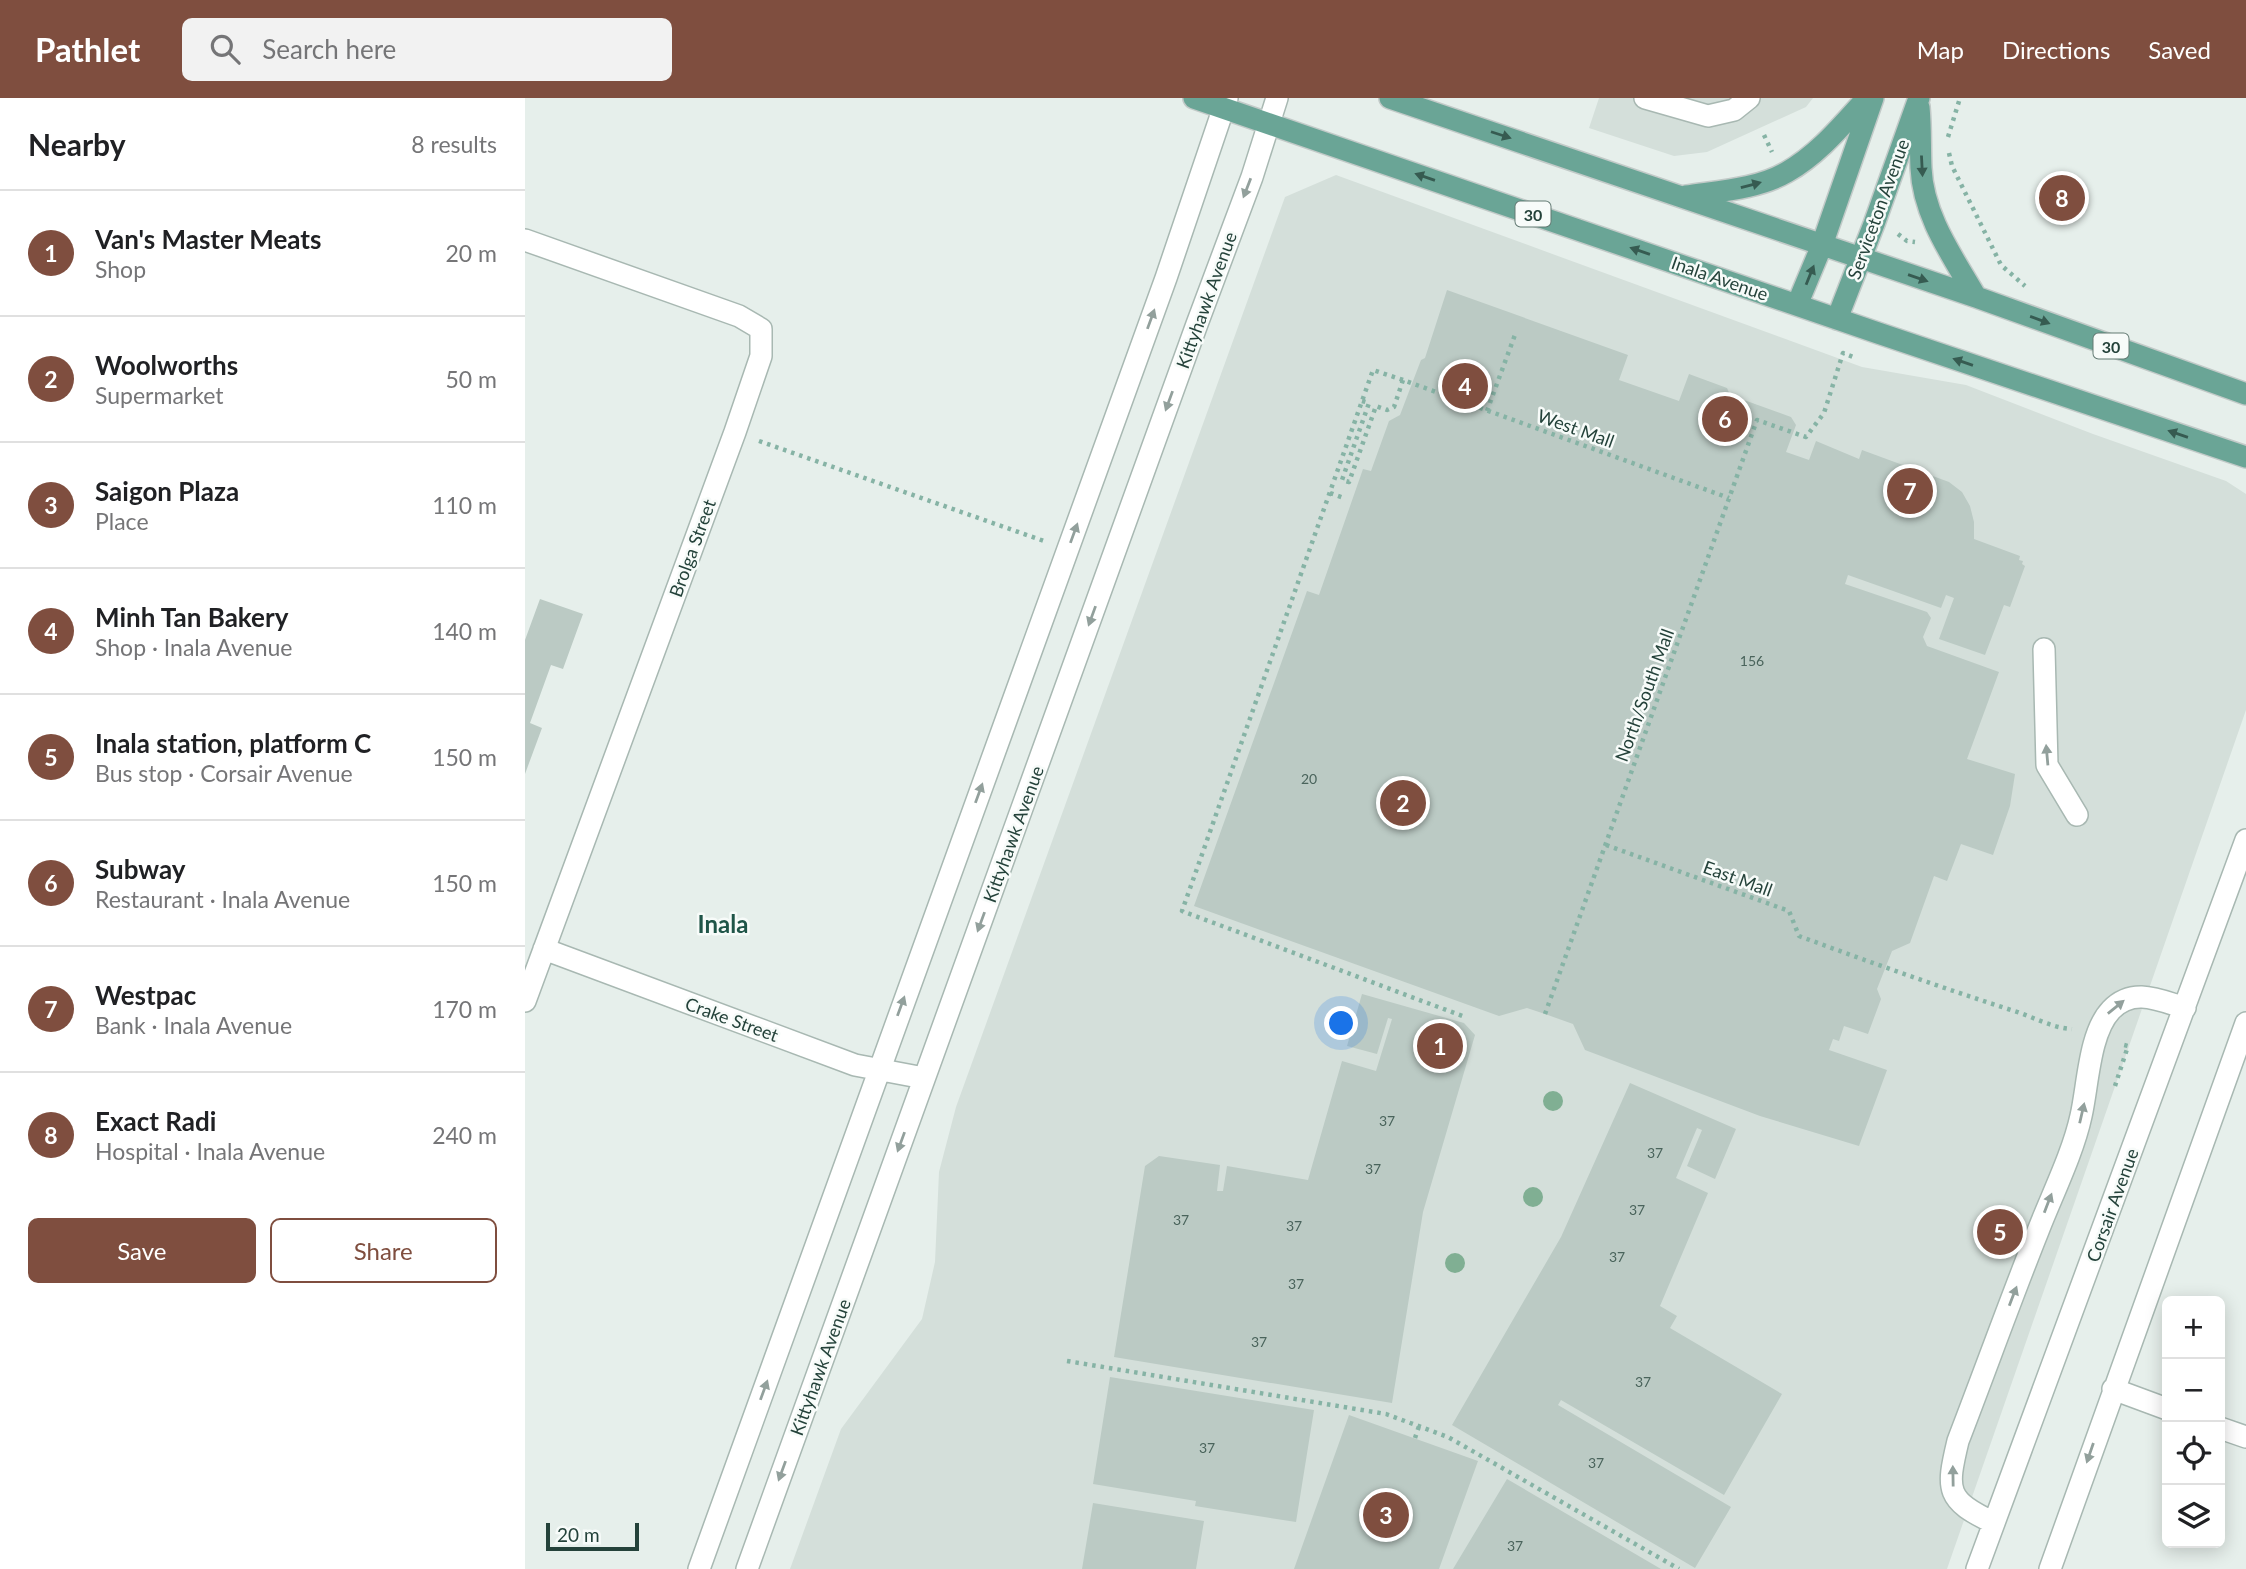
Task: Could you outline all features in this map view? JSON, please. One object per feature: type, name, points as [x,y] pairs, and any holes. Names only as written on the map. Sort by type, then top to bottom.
[{"type":"main road","name":"Inala Avenue","points":[[1194,98],[1225,103],[1269,123],[2246,457]]},
{"type":"main road","name":"30","points":[[1390,98],[1976,297],[2246,394]]},
{"type":"main road","points":[[1684,197],[1738,188],[1787,173],[1827,142],[1867,98]]},
{"type":"main road","points":[[1797,304],[1822,245],[1873,98]]},
{"type":"main road","points":[[1919,98],[1922,139],[1920,169],[1928,205],[1941,238],[1976,297]]},
{"type":"main road","name":"Serviceton Avenue","points":[[1837,319],[1919,98]]},
{"type":"street","name":"Kittyhawk Avenue","points":[[747,1569],[1252,177],[1277,98]]},
{"type":"street","points":[[1645,98],[1708,116],[1734,110],[1749,98]]},
{"type":"street","points":[[699,1569],[1069,548],[1225,103]]},
{"type":"street","name":"Brolga Street","points":[[525,240],[739,316],[761,329],[761,356],[525,1001]]},
{"type":"street","points":[[2044,649],[2047,765],[2077,815]]},
{"type":"street","name":"Corsair Avenue","points":[[1977,1569],[2246,841]]},
{"type":"street","name":"Crake Street","points":[[544,949],[855,1065],[924,1078]]},
{"type":"street","points":[[1994,1523],[1962,1506],[1955,1496],[1951,1482],[1952,1464],[1963,1428],[2079,1125],[2096,1036],[2108,1014],[2125,1000],[2137,996],[2149,996],[2185,1008]]},
{"type":"street","points":[[2050,1569],[2246,1023]]},
{"type":"street","points":[[2113,1389],[2162,1407]]},
{"type":"street","points":[[2225,1430],[2246,1437]]},
{"type":"path","points":[[1960,98],[1947,144],[1952,166],[2001,265],[2025,287]]},
{"type":"path","points":[[1764,135],[1776,159]]},
{"type":"path","points":[[1891,229],[1907,241],[1926,244]]},
{"type":"path","points":[[1487,411],[1516,332]]},
{"type":"path","name":"North/South Mall","points":[[1545,1014],[1757,420],[1805,437],[1824,413],[1843,353],[1853,357]]},
{"type":"path","name":"West Mall","points":[[1362,401],[1373,370],[1729,498]]},
{"type":"path","points":[[1403,380],[1394,407],[1387,410],[1376,406],[1349,482],[1342,480],[1369,403],[1362,401],[1182,911],[1465,1017]]},
{"type":"path","points":[[734,432],[1069,548]]},
{"type":"path","points":[[1330,493],[1344,498]]},
{"type":"path","name":"East Mall","points":[[1606,845],[1789,911],[1799,936],[2060,1028],[2072,1028],[2129,1046],[2111,1096]]},
{"type":"path","points":[[1067,1361],[1386,1413],[1448,1437],[1679,1569]]},
{"type":"path","points":[[1415,1438],[1419,1426]]},
{"type":"shaded area","points":[[1599,98],[1813,98],[1806,107],[1707,152],[1674,156],[1589,128]]},
{"type":"shaded area","points":[[1336,175],[1862,367],[1966,385],[2226,481],[2246,494],[2246,710],[1947,1569],[790,1569],[841,1429],[922,1319],[935,1262],[939,1172],[956,1107],[1285,197]]},
{"type":"building","points":[[1447,290],[1628,355],[1619,380],[1679,401],[1689,374],[1727,388],[1730,395],[1791,417],[1796,425],[1786,452],[1809,460],[1816,441],[1859,459],[1862,450],[1949,482],[1962,492],[1970,506],[1974,539],[2020,556],[2019,560],[2023,561],[2025,566],[2010,607],[2004,605],[1985,655],[1939,639],[1954,598],[1946,595],[1941,608],[1848,575],[1845,584],[1927,612],[1931,618],[1923,637],[1927,646],[1999,672],[1967,759],[2015,774],[2010,806],[1993,855],[1961,844],[1947,881],[1934,876],[1910,943],[1892,951],[1877,989],[1881,999],[1868,1034],[1844,1026],[1839,1041],[1833,1039],[1829,1050],[1887,1070],[1859,1146],[1760,1116],[1585,1050],[1573,1024],[1527,1008],[1499,1016],[1194,906],[1307,591],[1319,595],[1363,469],[1371,471],[1389,421],[1400,415],[1421,360],[1425,358]]},
{"type":"building","points":[[540,599],[583,614],[563,669],[551,665],[530,723],[542,728],[525,774],[525,640]]},
{"type":"building","points":[[1362,994],[1464,1023],[1475,1035],[1423,1212],[1392,1403],[1114,1357],[1145,1166],[1159,1156],[1220,1165],[1217,1191],[1223,1191],[1227,1166],[1308,1180],[1342,1061],[1376,1071],[1392,1019],[1388,1018],[1377,1054],[1347,1046]]},
{"type":"building","points":[[1630,1083],[1736,1129],[1715,1179],[1687,1166],[1702,1130],[1697,1128],[1676,1178],[1708,1193],[1660,1306],[1677,1316],[1670,1328],[1782,1394],[1724,1495],[1561,1400],[1558,1405],[1731,1507],[1695,1568],[1452,1425],[1561,1237]]},
{"type":"building","points":[[1110,1377],[1314,1410],[1296,1522],[1195,1506],[1196,1501],[1093,1484]]},
{"type":"building","points":[[1349,1415],[1478,1461],[1439,1569],[1294,1569]]},
{"type":"building","points":[[1507,1479],[1661,1569],[1453,1569]]},
{"type":"building","points":[[1093,1503],[1204,1521],[1196,1569],[1082,1569]]},
{"type":"place","name":"Exact Radi","points":[[2062,198]]},
{"type":"place","name":"Minh Tan Bakery","points":[[1465,386]]},
{"type":"place","name":"Subway","points":[[1725,419]]},
{"type":"place","name":"Westpac","points":[[1910,491]]},
{"type":"place","name":"Woolworths","points":[[1403,803]]},
{"type":"place","name":"Van's Master Meats","points":[[1440,1046]]},
{"type":"place","name":"Inala station, platform C","points":[[2000,1232]]},
{"type":"place","name":"Saigon Plaza","points":[[1386,1515]]},
{"type":"district","name":"Inala","points":[[723,923]]}]
